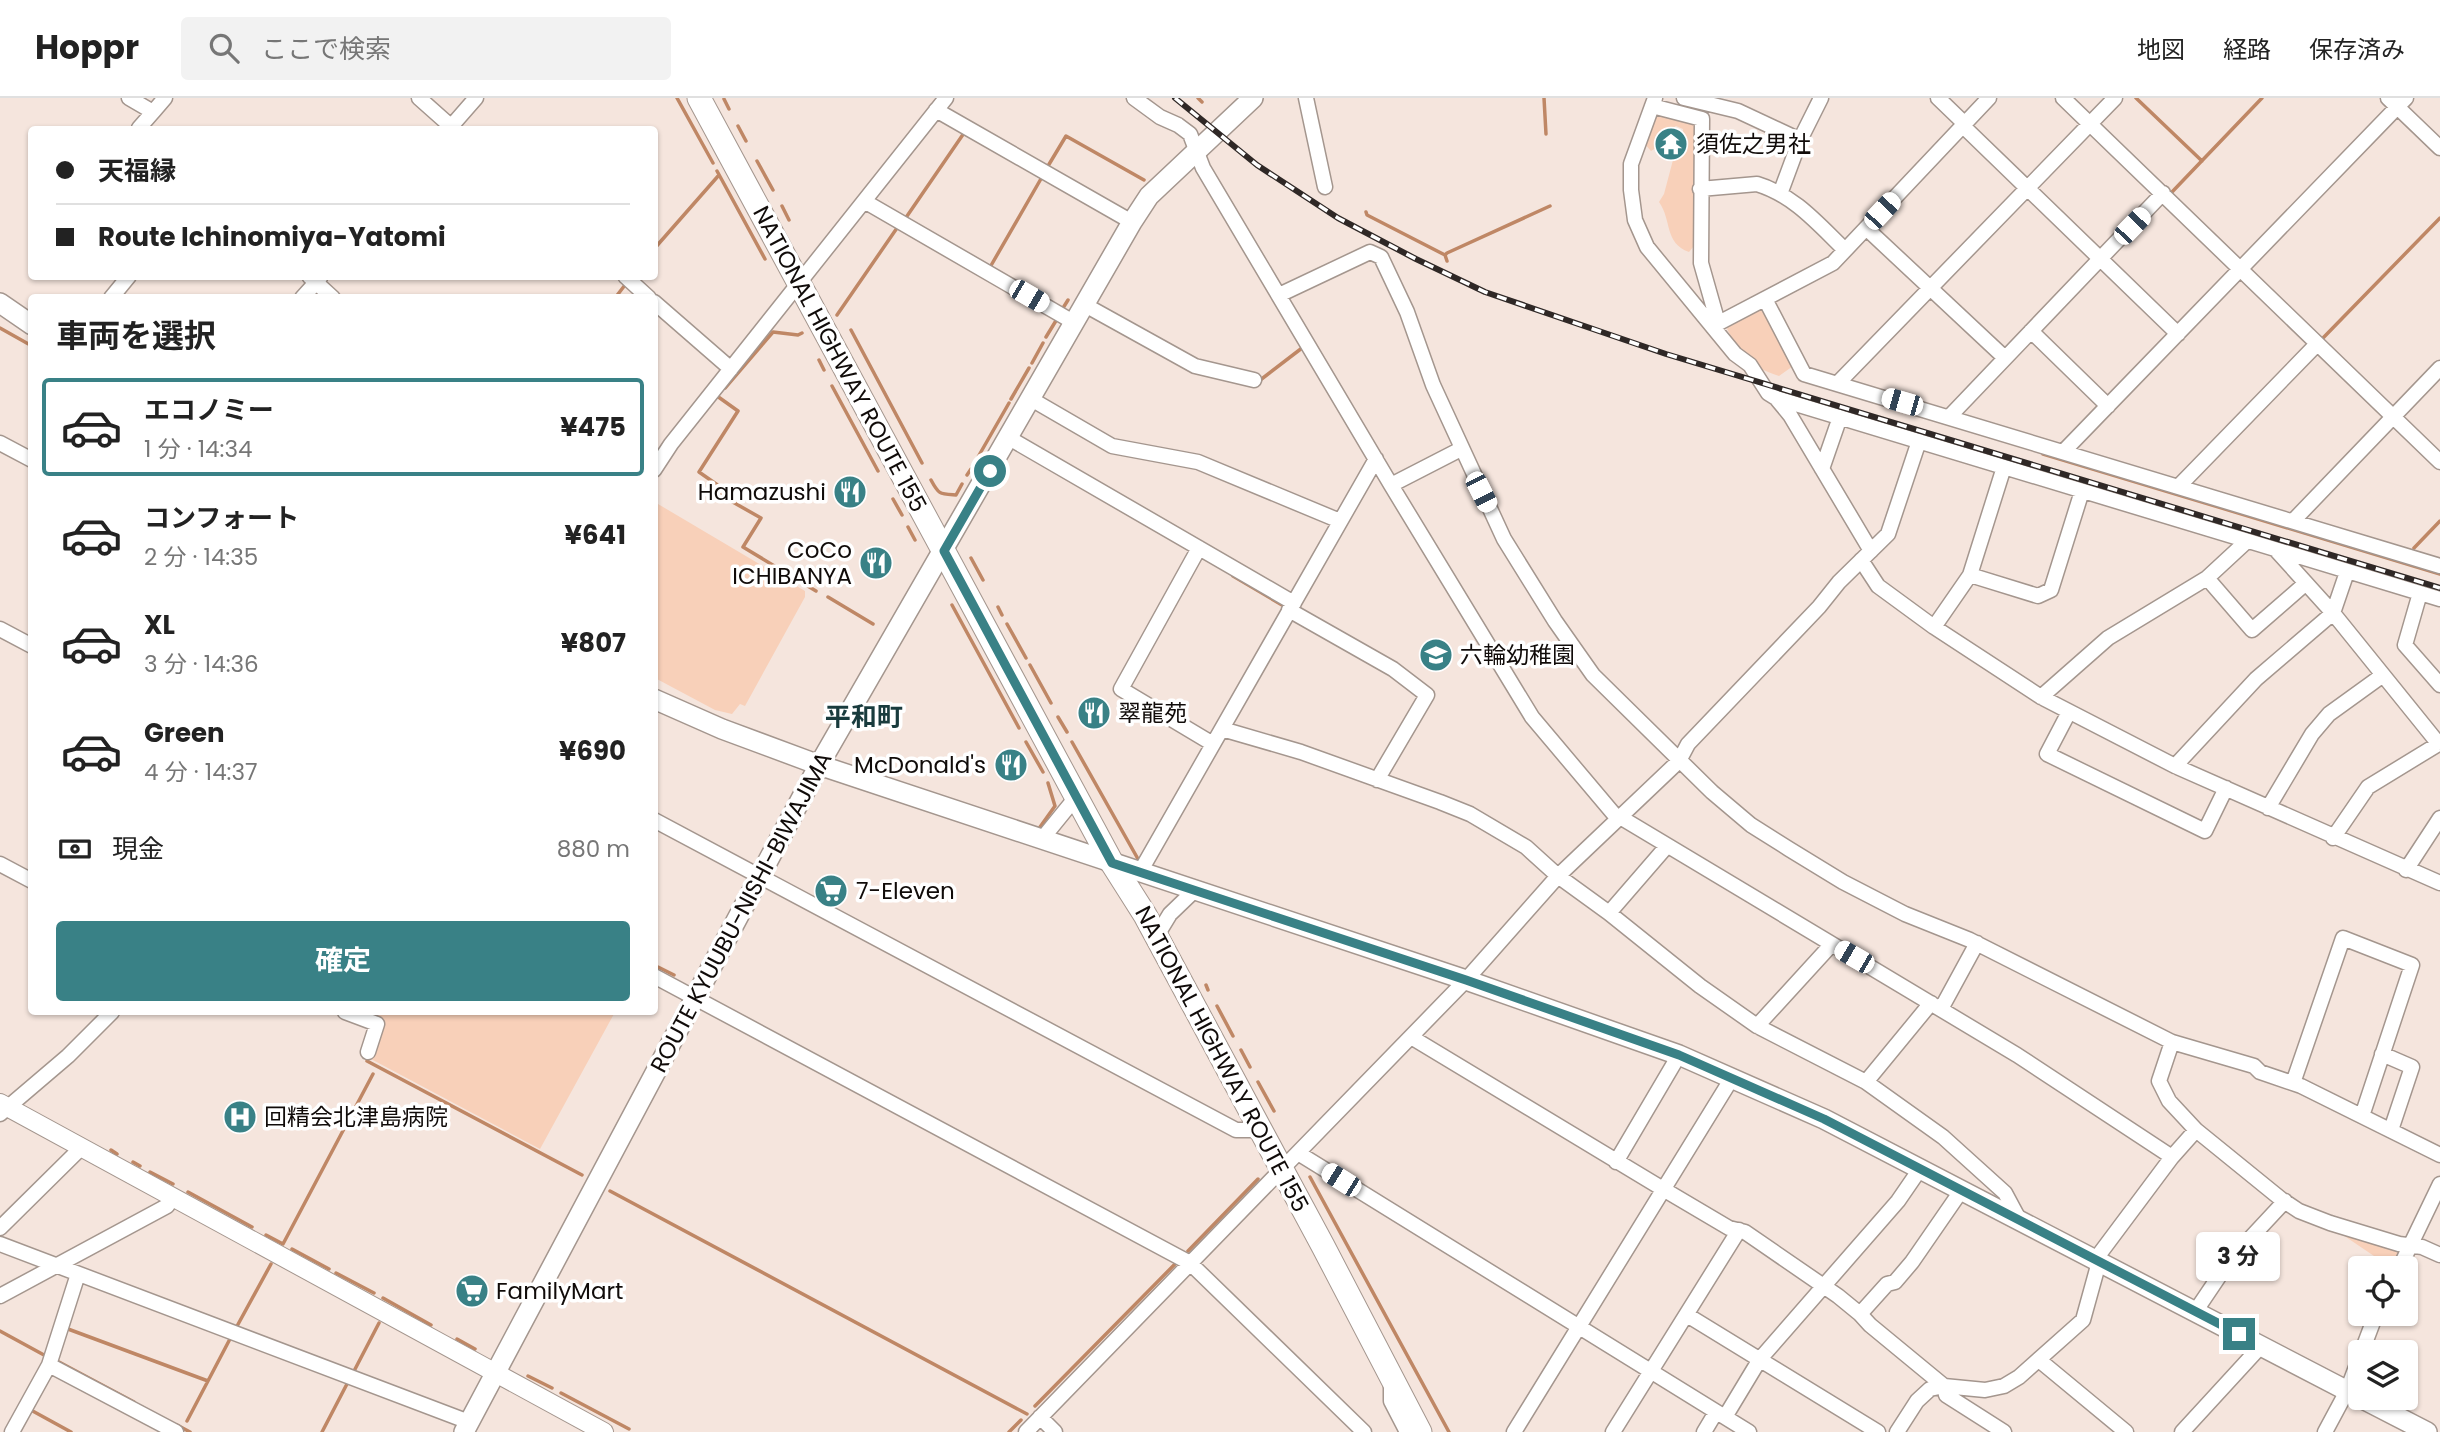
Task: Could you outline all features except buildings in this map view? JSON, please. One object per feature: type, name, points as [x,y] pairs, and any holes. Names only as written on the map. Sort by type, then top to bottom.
[{"type":"highway","name":"NATIONAL HIGHWAY ROUTE 155","points":[[699,98],[1112,863],[1156,937],[1260,1130],[1290,1161],[1420,1432]]},
{"type":"main road","name":"ROUTE KYUUBU-NISHI-BIWAJIMA","points":[[466,1427],[819,765],[1132,222],[1149,196],[1252,98]]},
{"type":"main road","points":[[0,303],[28,322]]},
{"type":"main road","points":[[658,701],[722,729],[819,765],[1466,980],[1679,1055],[1824,1119],[2348,1392]]},
{"type":"main road","points":[[2383,1410],[2426,1432]]},
{"type":"street","points":[[129,98],[153,112]]},
{"type":"street","points":[[141,126],[165,98]]},
{"type":"street","points":[[419,98],[450,126]]},
{"type":"street","points":[[454,126],[476,98]]},
{"type":"street","points":[[1134,98],[1190,135],[1195,151],[1279,295],[1532,717],[1619,818],[2017,1055],[2172,1157]]},
{"type":"street","points":[[1306,98],[1325,187]]},
{"type":"street","points":[[1684,98],[1738,111],[1800,140]]},
{"type":"street","points":[[1780,194],[1800,140],[1821,98]]},
{"type":"street","points":[[1938,98],[2027,189],[2178,334]]},
{"type":"street","points":[[1716,324],[1833,263],[1989,98]]},
{"type":"street","points":[[2063,98],[2440,462]]},
{"type":"street","points":[[1838,383],[2115,98]]},
{"type":"street","points":[[2064,451],[2241,269],[2397,101],[2440,148]]},
{"type":"street","points":[[1716,324],[1701,263],[1702,119],[1653,102],[1631,164],[1635,220],[1647,247],[1716,324],[1735,354],[1750,365],[1768,393],[1776,398],[2440,599]]},
{"type":"street","points":[[658,464],[941,104],[1132,222]]},
{"type":"street","points":[[1700,189],[1758,184],[1795,202],[1845,250]]},
{"type":"street","points":[[1950,416],[2163,193]]},
{"type":"street","points":[[864,201],[1075,323]]},
{"type":"street","points":[[1866,228],[2005,358]]},
{"type":"street","points":[[1279,295],[1370,251],[1381,257],[1407,312],[1433,385],[1504,539],[1555,621],[1593,675],[1679,761],[1751,825],[1843,882],[1905,914],[1977,943],[2172,1042],[2254,1066],[2260,1072],[2293,1083],[2440,1155]]},
{"type":"street","points":[[114,294],[126,280]]},
{"type":"street","points":[[317,280],[329,294]]},
{"type":"street","points":[[629,280],[645,294]]},
{"type":"street","points":[[1765,299],[1804,374],[2440,566]]},
{"type":"street","points":[[658,305],[731,369]]},
{"type":"street","points":[[1085,305],[1195,366],[1254,380]]},
{"type":"street","points":[[2031,331],[2108,406]]},
{"type":"street","points":[[2179,486],[2318,344]]},
{"type":"street","points":[[2293,521],[2440,368]]},
{"type":"street","points":[[1776,398],[1790,415],[1822,470],[1866,556],[1878,586],[1934,627],[2041,697],[2066,718],[2175,766],[2223,794],[2268,808],[2440,883]]},
{"type":"street","points":[[1031,399],[1112,446],[1198,462],[1340,522]]},
{"type":"street","points":[[1822,470],[1840,417]]},
{"type":"street","points":[[1009,438],[1199,548],[1393,669],[1427,695],[1377,780]]},
{"type":"street","points":[[1026,1432],[1466,980],[1559,876],[1679,761],[1688,744],[1888,534],[1919,441]]},
{"type":"street","points":[[0,443],[28,458]]},
{"type":"street","points":[[1391,485],[1461,449]]},
{"type":"street","points":[[1140,872],[1376,459]]},
{"type":"street","points":[[1934,627],[1970,575],[2004,467]]},
{"type":"street","points":[[1970,575],[2038,596],[2051,590],[2082,491]]},
{"type":"street","points":[[2041,697],[2108,638],[2207,578],[2247,541]]},
{"type":"street","points":[[1199,548],[1121,689],[1213,744]]},
{"type":"street","points":[[2277,551],[2333,613],[2439,743],[2368,787],[2333,838]]},
{"type":"street","points":[[2175,766],[2256,679],[2333,613],[2347,572]]},
{"type":"street","points":[[2207,578],[2252,630],[2306,583]]},
{"type":"street","points":[[2420,593],[2405,645],[2440,685]]},
{"type":"street","points":[[0,629],[28,644]]},
{"type":"street","points":[[2268,808],[2312,734],[2329,713],[2384,675]]},
{"type":"street","points":[[2066,718],[2047,754],[2205,831],[2223,794]]},
{"type":"street","points":[[1222,729],[1301,752],[1470,814],[1526,847],[1700,986],[1757,1026],[1866,1082],[1926,1124],[1975,1164],[2005,1193],[2020,1221]]},
{"type":"street","points":[[1042,839],[1077,796]]},
{"type":"street","points":[[2406,870],[2440,818]]},
{"type":"street","points":[[658,822],[1236,1130],[1260,1130]]},
{"type":"street","points":[[1609,913],[1667,846]]},
{"type":"street","points":[[0,864],[28,879]]},
{"type":"street","points":[[1156,937],[1170,914],[1195,890]]},
{"type":"street","points":[[2293,1083],[2343,938],[2412,965],[2362,1116]]},
{"type":"street","points":[[1866,1082],[1936,1006],[1977,943]]},
{"type":"street","points":[[1757,1026],[1832,944]]},
{"type":"street","points":[[658,978],[1190,1263],[1364,1432]]},
{"type":"street","points":[[109,1015],[68,1056],[3,1108],[82,1147],[604,1432]]},
{"type":"street","points":[[353,1015],[377,1024],[368,1052]]},
{"type":"street","points":[[1411,1037],[1729,1228],[1739,1230],[1772,1250],[1860,1314],[1944,1386],[1946,1395],[2004,1432]]},
{"type":"street","points":[[2172,1042],[2159,1081],[2169,1101],[2196,1130],[2285,1201],[2300,1211],[2330,1223],[2440,1255]]},
{"type":"street","points":[[2382,1054],[2412,1067],[2390,1130]]},
{"type":"street","points":[[1616,1161],[1679,1055]]},
{"type":"street","points":[[1514,1432],[1732,1078]]},
{"type":"street","points":[[1897,1432],[1917,1401],[1930,1390],[1944,1386],[1985,1390],[2004,1385],[2019,1377],[2083,1320],[2097,1261],[2172,1157],[2196,1130]]},
{"type":"street","points":[[0,1228],[82,1147]]},
{"type":"street","points":[[1290,1161],[1579,1327],[1749,1432]]},
{"type":"street","points":[[1704,1432],[1721,1415],[1759,1359],[1898,1201],[1920,1169]]},
{"type":"street","points":[[2405,1256],[2440,1184]]},
{"type":"street","points":[[1860,1314],[1912,1262],[1961,1191]]},
{"type":"street","points":[[0,1296],[167,1206],[173,1197]]},
{"type":"street","points":[[2194,1312],[2230,1260],[2285,1201]]},
{"type":"street","points":[[1614,1432],[1739,1230]]},
{"type":"street","points":[[0,1244],[466,1427]]},
{"type":"street","points":[[12,1432],[49,1364],[78,1274]]},
{"type":"street","points":[[1687,1315],[1878,1432]]},
{"type":"street","points":[[2182,1432],[2261,1346]]},
{"type":"street","points":[[2039,1360],[2126,1432]]},
{"type":"street","points":[[49,1364],[176,1432]]},
{"type":"street","points":[[1391,1373],[1391,1401],[1407,1432]]},
{"type":"street","points":[[2325,1432],[2348,1405]]},
{"type":"street","points":[[1040,1417],[1055,1432]]},
{"type":"street","points":[[2100,1432],[2111,1421]]},
{"type":"shaded area","points":[[1657,112],[1697,122],[1694,246],[1689,252],[1681,248],[1672,237],[1659,202],[1664,194],[1673,160],[1683,144],[1683,129],[1676,126],[1651,151],[1643,142]]},
{"type":"shaded area","points":[[1758,310],[1764,312],[1793,366],[1779,376],[1747,359],[1727,329],[1729,324]]},
{"type":"shaded area","points":[[658,504],[805,591],[805,597],[745,706],[740,704],[732,714],[715,710],[658,680]]},
{"type":"shaded area","points":[[365,1015],[613,1015],[540,1149],[371,1059],[383,1022]]},
{"type":"shaded area","points":[[2340,1233],[2398,1248],[2401,1253],[2399,1256],[2374,1256]]},
{"type":"waterway","points":[[677,98],[713,163]]},
{"type":"waterway","points":[[1198,98],[1202,102]]},
{"type":"waterway","points":[[1544,98],[1546,134]]},
{"type":"waterway","points":[[2136,98],[2202,161]]},
{"type":"waterway","points":[[2172,192],[2262,98]]},
{"type":"waterway","points":[[724,99],[729,109]]},
{"type":"waterway","points":[[738,126],[746,141]]},
{"type":"waterway","points":[[905,219],[964,133]]},
{"type":"waterway","points":[[1048,166],[1066,136],[1144,180]]},
{"type":"waterway","points":[[757,161],[773,190]]},
{"type":"waterway","points":[[717,171],[765,259]]},
{"type":"waterway","points":[[658,244],[719,175]]},
{"type":"waterway","points":[[989,269],[1042,177]]},
{"type":"waterway","points":[[782,206],[789,220]]},
{"type":"waterway","points":[[1447,261],[1447,253],[1550,206]]},
{"type":"waterway","points":[[1366,212],[1367,215],[1445,255]]},
{"type":"waterway","points":[[2323,338],[2440,218]]},
{"type":"waterway","points":[[837,315],[897,228]]},
{"type":"waterway","points":[[618,294],[625,285]]},
{"type":"waterway","points":[[1063,308],[1068,300]]},
{"type":"waterway","points":[[1046,337],[1057,319]]},
{"type":"waterway","points":[[0,328],[28,344]]},
{"type":"waterway","points":[[851,330],[922,463]]},
{"type":"waterway","points":[[725,388],[773,332],[798,335],[802,333]]},
{"type":"waterway","points":[[1032,363],[1043,343]]},
{"type":"waterway","points":[[1259,381],[1302,348]]},
{"type":"waterway","points":[[819,360],[824,370]]},
{"type":"waterway","points":[[1011,399],[1029,368]]},
{"type":"waterway","points":[[832,386],[878,471]]},
{"type":"waterway","points":[[717,396],[738,411],[699,472],[719,486],[715,492],[761,518],[743,547],[816,591]]},
{"type":"waterway","points":[[974,464],[1009,403]]},
{"type":"waterway","points":[[2043,454],[2440,574]]},
{"type":"waterway","points":[[967,475],[971,469]]},
{"type":"waterway","points":[[931,480],[940,493],[946,494],[956,495],[962,484]]},
{"type":"waterway","points":[[893,499],[902,515]]},
{"type":"waterway","points":[[2414,548],[2440,521]]},
{"type":"waterway","points":[[908,527],[915,540]]},
{"type":"waterway","points":[[971,558],[983,580]]},
{"type":"waterway","points":[[1233,576],[1282,605]]},
{"type":"waterway","points":[[828,597],[873,624]]},
{"type":"waterway","points":[[952,605],[1019,728]]},
{"type":"waterway","points":[[998,607],[1002,615]]},
{"type":"waterway","points":[[1007,624],[1026,658]]},
{"type":"waterway","points":[[1030,665],[1051,703]]},
{"type":"waterway","points":[[1058,717],[1067,732]]},
{"type":"waterway","points":[[1026,742],[1043,772]]},
{"type":"waterway","points":[[1072,742],[1138,859]]},
{"type":"waterway","points":[[1040,827],[1055,806],[1048,783]]},
{"type":"waterway","points":[[658,967],[674,975]]},
{"type":"waterway","points":[[1206,985],[1208,990]]},
{"type":"waterway","points":[[1217,1006],[1233,1036]]},
{"type":"waterway","points":[[1241,1050],[1250,1067]]},
{"type":"waterway","points":[[367,1061],[582,1175]]},
{"type":"waterway","points":[[266,1235],[283,1244],[373,1074]]},
{"type":"waterway","points":[[1258,1082],[1274,1111]]},
{"type":"waterway","points":[[111,1150],[117,1154]]},
{"type":"waterway","points":[[133,1162],[140,1166]]},
{"type":"waterway","points":[[150,1172],[173,1184]]},
{"type":"waterway","points":[[1310,1177],[1449,1432]]},
{"type":"waterway","points":[[1188,1251],[1258,1179]]},
{"type":"waterway","points":[[610,1191],[1027,1414]]},
{"type":"waterway","points":[[188,1192],[252,1227]]},
{"type":"waterway","points":[[292,1249],[329,1269]]},
{"type":"waterway","points":[[1035,1406],[1177,1262]]},
{"type":"waterway","points":[[236,1328],[271,1264]]},
{"type":"waterway","points":[[336,1273],[374,1293]]},
{"type":"waterway","points":[[383,1298],[431,1325]]},
{"type":"waterway","points":[[353,1373],[379,1323]]},
{"type":"waterway","points":[[68,1329],[208,1381]]},
{"type":"waterway","points":[[0,1331],[44,1355]]},
{"type":"waterway","points":[[187,1421],[231,1337]]},
{"type":"waterway","points":[[457,1339],[475,1349]]},
{"type":"waterway","points":[[59,1362],[134,1402]]},
{"type":"waterway","points":[[528,1376],[552,1388]]},
{"type":"waterway","points":[[322,1432],[348,1382]]},
{"type":"waterway","points":[[561,1393],[629,1429]]},
{"type":"waterway","points":[[29,1409],[71,1432]]},
{"type":"waterway","points":[[1009,1432],[1021,1420]]},
{"type":"waterway","points":[[177,1425],[190,1432]]},
{"type":"railway","points":[[1175,98],[1257,165],[1338,218],[1485,292],[1666,354],[2440,588]]},
{"type":"place","name":"須佐之男社","points":[[1671,144]]},
{"type":"place","name":"Hamazushi","points":[[850,492]]},
{"type":"place","name":"CoCo ICHIBANYA","points":[[876,563]]},
{"type":"place","name":"六輪幼稚園","points":[[1436,655]]},
{"type":"place","name":"翠龍苑","points":[[1094,713]]},
{"type":"place","name":"McDonald's","points":[[1011,765]]},
{"type":"place","name":"7-Eleven","points":[[831,891]]},
{"type":"place","name":"回精会北津島病院","points":[[240,1117]]},
{"type":"place","name":"FamilyMart","points":[[472,1291]]},
{"type":"district","name":"平和町","points":[[864,717]]},
{"type":"route","points":[[990,471],[944,551],[1112,863],[1466,980],[1679,1055],[1824,1119],[2239,1334]]}]
